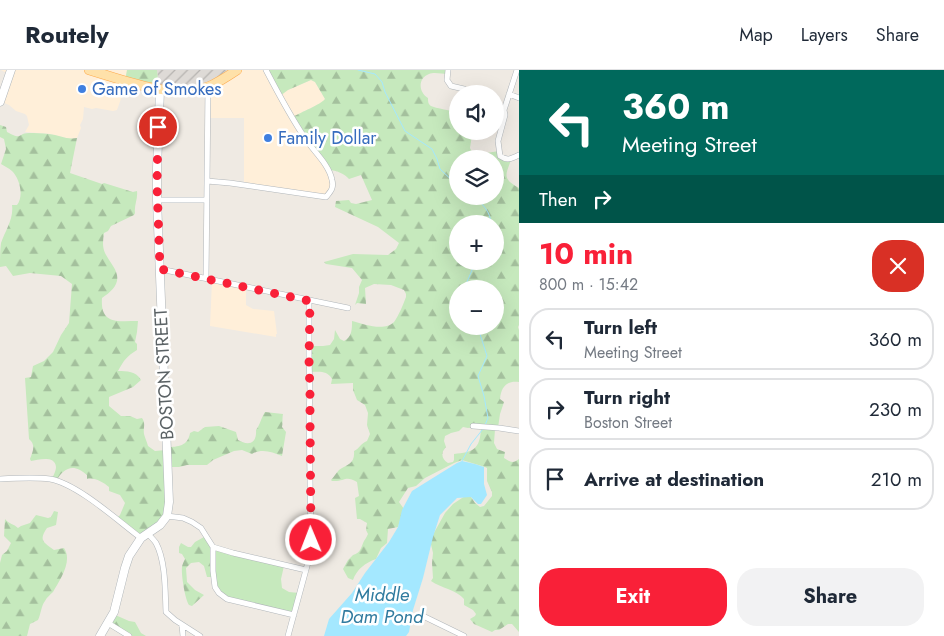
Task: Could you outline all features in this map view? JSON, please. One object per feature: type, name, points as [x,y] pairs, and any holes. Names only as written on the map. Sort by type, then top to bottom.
[{"type":"main road","points":[[90,70],[160,90],[175,92],[208,86],[237,70]]},
{"type":"street","points":[[0,102],[11,70]]},
{"type":"street","points":[[207,181],[326,197],[332,190],[333,182],[330,172],[294,122],[266,70]]},
{"type":"street","points":[[448,70],[447,80],[450,85]]},
{"type":"street","points":[[504,119],[504,110],[517,70]]},
{"type":"street","points":[[206,278],[208,86]]},
{"type":"street","name":"BOSTON STREET","points":[[160,90],[157,200],[169,484],[167,516]]},
{"type":"street","points":[[509,94],[519,98]]},
{"type":"street","points":[[498,140],[500,156],[504,159],[510,160],[519,155]]},
{"type":"street","points":[[157,200],[206,200]]},
{"type":"street","points":[[160,269],[348,308]]},
{"type":"street","points":[[288,636],[312,541],[310,301]]},
{"type":"street","points":[[473,426],[519,431]]},
{"type":"street","points":[[0,479],[39,478],[64,484],[80,492],[156,542],[161,557],[166,612],[200,636]]},
{"type":"street","points":[[100,636],[114,612],[128,556],[145,536],[160,525],[167,516],[183,518],[201,528],[213,547],[215,587],[219,593],[227,599],[294,615]]},
{"type":"street","points":[[213,547],[306,570]]},
{"type":"street","points":[[423,616],[464,636]]},
{"type":"street","points":[[108,623],[129,636]]},
{"type":"street","points":[[182,625],[183,636]]},
{"type":"shaded area","points":[[1,70],[127,70],[127,82],[117,110],[84,107],[81,128],[77,138],[70,139],[50,134],[25,132],[29,125],[27,116],[0,101],[8,74]]},
{"type":"shaded area","points":[[157,70],[237,70],[208,87],[159,90]]},
{"type":"shaded area","points":[[237,70],[266,70],[288,90],[311,80],[315,82],[325,99],[322,103],[302,112],[332,179],[328,196],[244,185],[244,118],[208,118],[208,87]]},
{"type":"shaded area","points":[[212,281],[246,287],[246,305],[253,309],[274,311],[276,337],[210,326]]},
{"type":"green space","points":[[127,70],[157,70],[159,90],[125,80]]},
{"type":"green space","points":[[266,70],[447,70],[447,74],[431,73],[425,76],[421,82],[421,89],[431,106],[449,110],[449,140],[471,140],[471,150],[449,150],[449,205],[504,205],[504,157],[512,157],[506,176],[509,181],[519,188],[519,382],[508,383],[503,388],[500,399],[504,402],[498,428],[495,429],[494,443],[497,449],[505,452],[504,458],[513,462],[519,459],[519,632],[512,624],[492,632],[474,624],[470,619],[476,614],[464,605],[464,599],[461,596],[431,581],[433,578],[433,553],[430,540],[445,513],[453,504],[465,496],[471,497],[480,507],[484,506],[492,496],[487,481],[487,468],[485,467],[462,460],[425,478],[416,486],[408,488],[399,502],[404,509],[398,527],[388,529],[387,543],[381,548],[376,559],[362,567],[353,580],[348,578],[343,569],[348,560],[360,550],[368,534],[366,530],[367,523],[357,519],[355,498],[359,496],[357,482],[350,479],[331,480],[339,470],[352,461],[354,451],[367,441],[370,434],[367,425],[368,413],[365,405],[357,400],[353,390],[353,383],[331,384],[332,379],[328,374],[310,372],[310,346],[330,345],[334,339],[335,330],[340,339],[344,341],[352,330],[352,321],[379,327],[390,325],[398,316],[406,294],[404,290],[391,285],[374,284],[365,288],[366,304],[357,303],[355,305],[362,280],[352,268],[326,264],[324,262],[353,254],[388,255],[396,249],[399,243],[378,227],[335,207],[336,201],[349,200],[351,203],[356,204],[372,200],[361,175],[349,179],[345,175],[329,170],[293,117],[325,99],[315,82],[311,80],[288,90],[280,96]],"holes":[[[463,427],[481,428],[479,441],[471,451],[454,454],[453,462],[448,463],[444,460],[443,456],[443,451],[446,447],[445,436],[459,431]]]},
{"type":"green space","points":[[0,125],[6,127],[7,132],[16,136],[25,133],[39,133],[77,138],[70,173],[102,184],[133,192],[137,191],[134,215],[111,226],[104,233],[104,250],[116,271],[117,281],[110,292],[102,298],[102,307],[107,317],[112,320],[138,321],[135,342],[137,350],[126,359],[118,371],[134,373],[141,380],[133,387],[109,397],[109,406],[121,416],[142,418],[148,446],[155,451],[166,450],[167,447],[179,446],[185,443],[190,433],[194,431],[198,432],[205,427],[219,426],[236,432],[238,440],[248,443],[255,438],[256,430],[265,412],[283,414],[282,427],[286,432],[282,456],[267,451],[252,454],[242,450],[234,451],[213,460],[207,465],[168,467],[167,516],[143,537],[116,519],[120,515],[125,503],[120,495],[109,491],[107,485],[95,479],[87,479],[87,475],[74,468],[62,472],[56,481],[52,479],[56,467],[53,461],[46,459],[31,461],[30,459],[33,446],[29,439],[25,378],[31,377],[33,366],[44,361],[53,352],[69,323],[72,284],[61,276],[30,273],[13,276],[6,266],[0,267],[1,243],[10,220],[12,205],[17,205],[21,192],[15,174],[1,164],[6,149],[4,139],[0,137]]},
{"type":"green space","points":[[54,511],[58,512],[56,525],[47,528],[44,532],[43,541],[54,550],[64,548],[66,553],[66,564],[59,582],[44,603],[38,620],[30,624],[27,636],[0,636],[0,563],[2,555],[7,551],[11,543],[4,536],[5,519],[18,528],[30,523],[36,515],[51,517]]},
{"type":"green space","points":[[204,537],[213,548],[213,577],[207,577],[204,566],[199,562],[191,563],[186,568],[187,582],[204,595],[192,606],[189,605],[185,592],[182,565],[185,559],[179,553],[179,547],[181,543],[191,547],[195,542]]},
{"type":"green space","points":[[213,548],[284,566],[281,579],[282,588],[289,592],[299,593],[293,615],[241,603],[219,593],[212,565]]},
{"type":"green space","points":[[113,614],[135,622],[141,633],[146,636],[127,636],[106,626]]},
{"type":"water","name":"Middle Dam Pond","points":[[462,461],[484,467],[484,484],[487,495],[481,504],[478,504],[471,497],[457,498],[440,515],[413,610],[409,632],[406,636],[324,636],[329,619],[352,593],[389,542],[398,527],[402,510],[412,491]]},
{"type":"waterway","points":[[358,70],[375,74],[382,82],[385,92],[405,131],[432,149],[440,169],[449,178]]},
{"type":"waterway","points":[[482,205],[488,215]]},
{"type":"waterway","points":[[468,280],[472,270]]},
{"type":"waterway","points":[[480,335],[487,356],[478,376],[488,418],[485,425]]},
{"type":"waterway","points":[[462,461],[471,444],[483,429]]},
{"type":"place","name":"Game of Smokes","points":[[82,89]]},
{"type":"place","name":"Family Dollar","points":[[268,138]]},
{"type":"route","points":[[158,127],[157,184],[160,269],[310,301],[311,540]]}]
